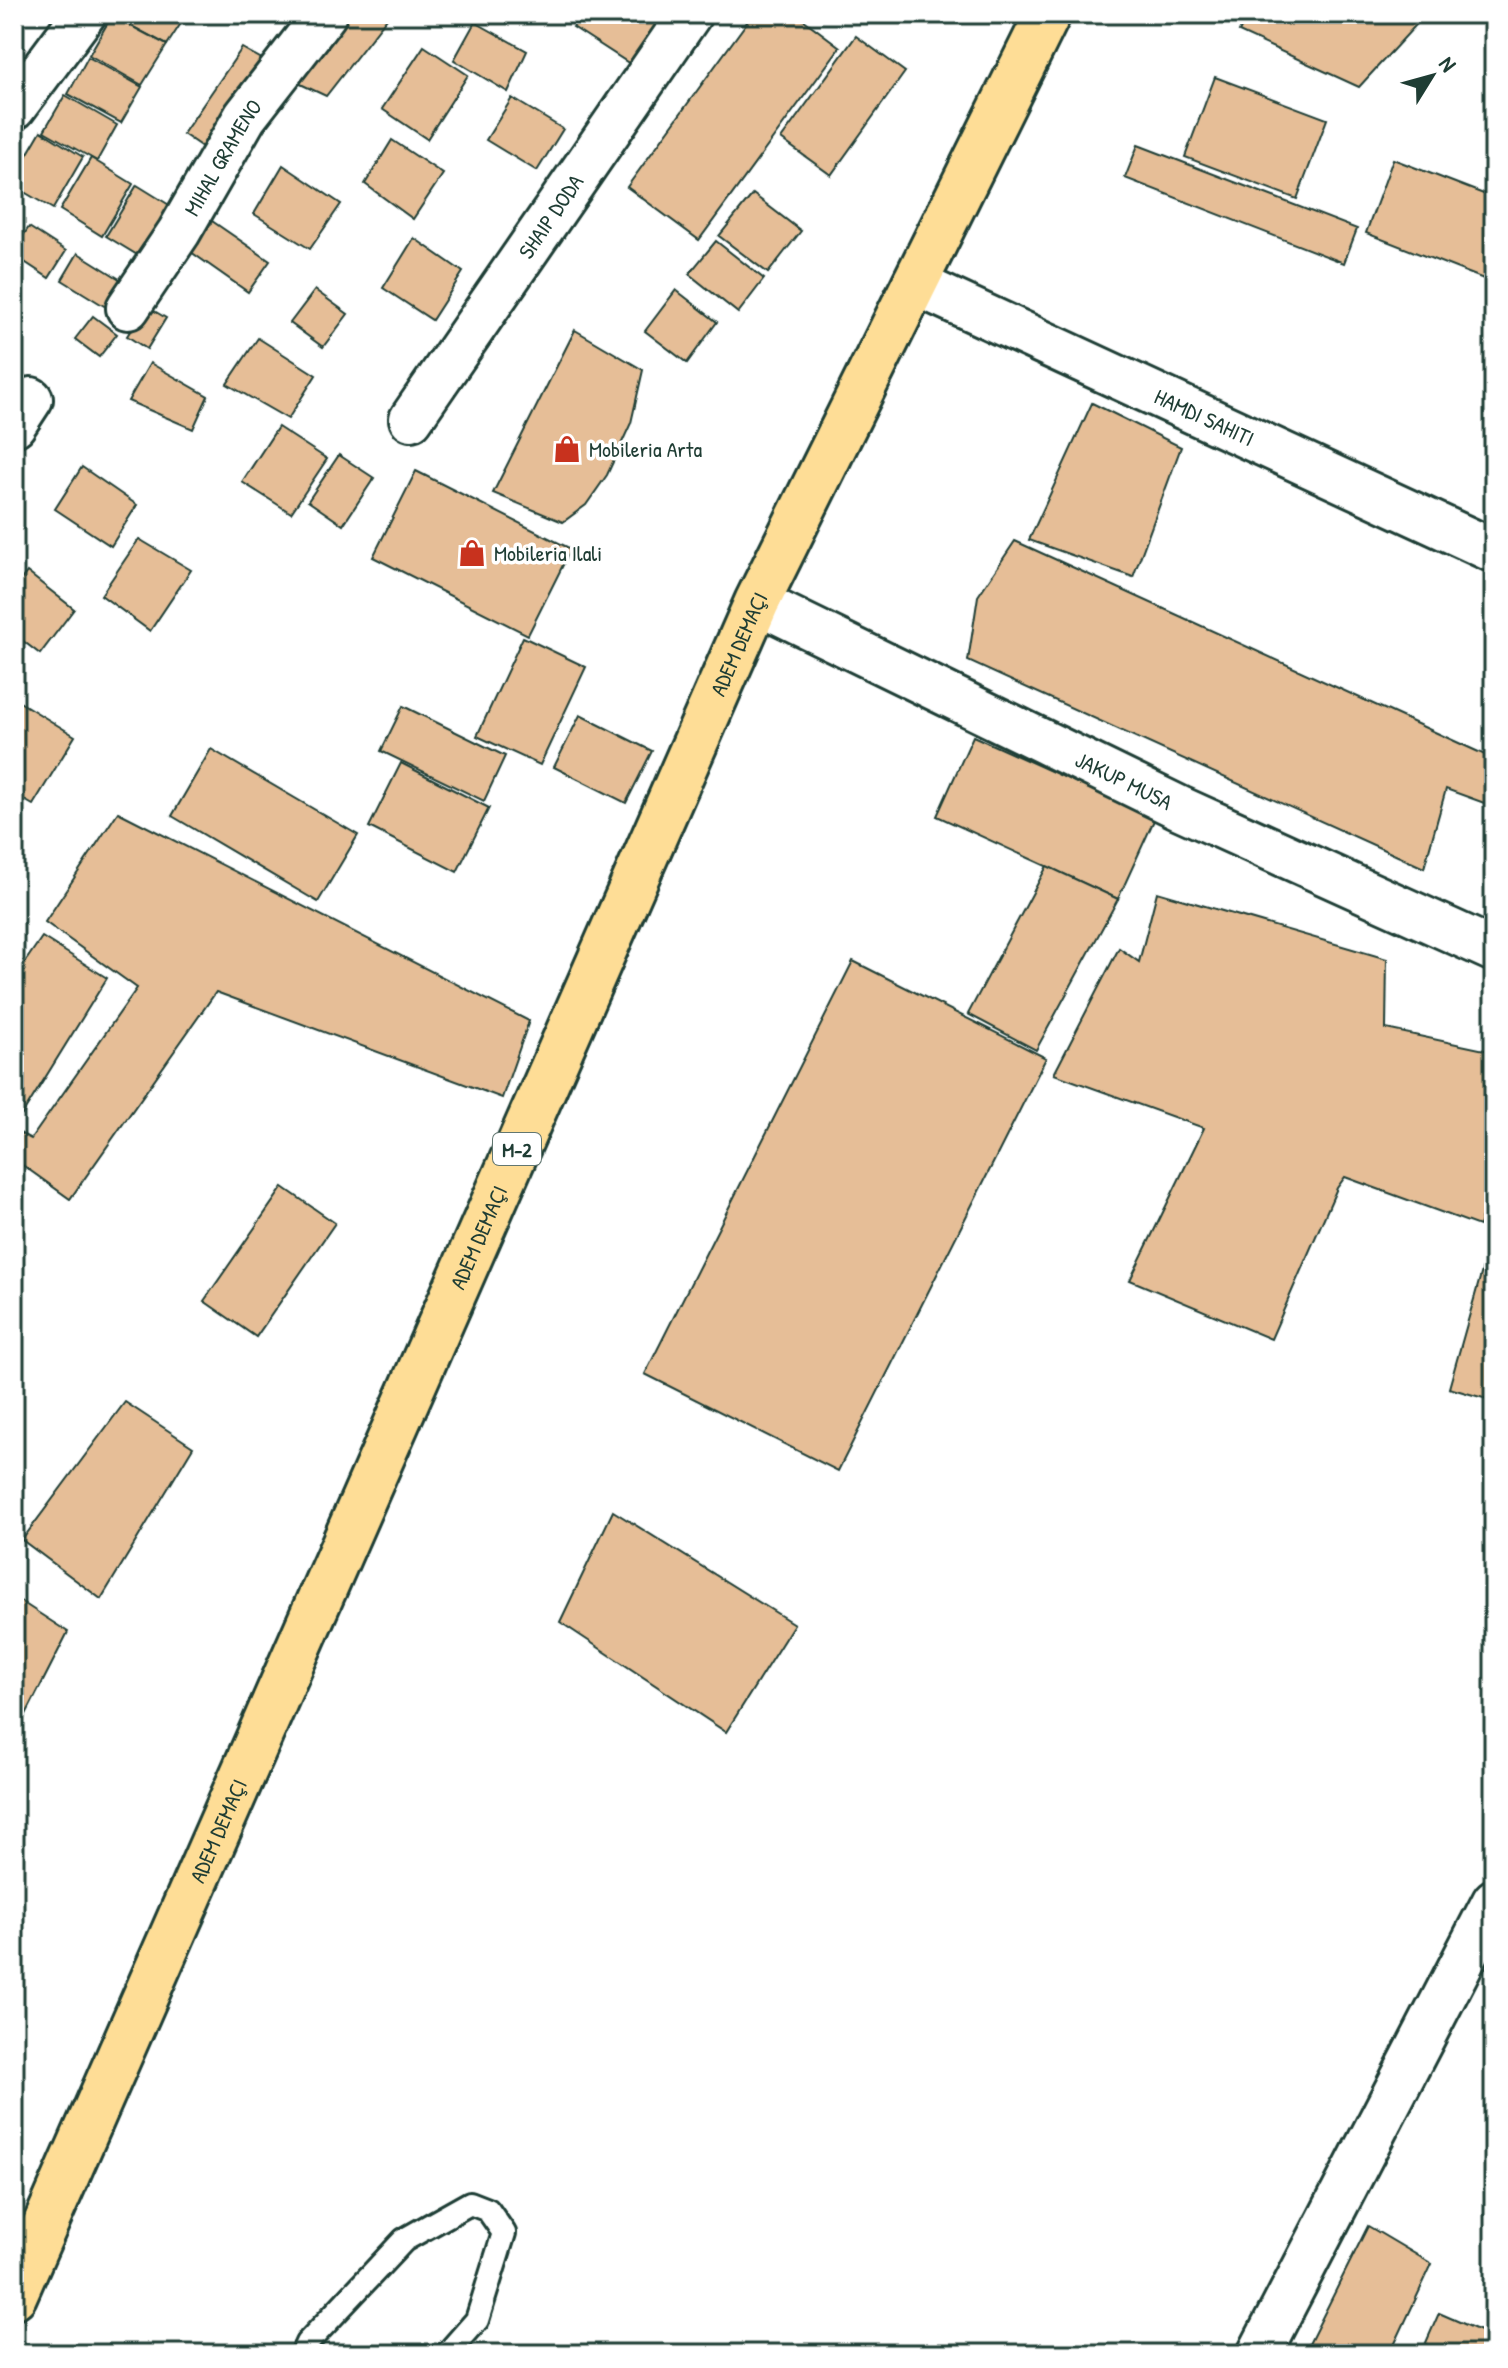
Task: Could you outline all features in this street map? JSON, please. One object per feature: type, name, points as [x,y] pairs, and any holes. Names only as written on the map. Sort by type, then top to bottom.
[{"type":"main road","name":"ADEM DEMAÇI","points":[[14,2296],[757,602],[1048,14]]},
{"type":"street","points":[[14,108],[84,14]]},
{"type":"street","name":"MIHAL GRAMENO","points":[[128,308],[179,232],[245,117],[325,14]]},
{"type":"street","name":"SHAIP DODA","points":[[411,419],[690,14]]},
{"type":"street","name":"HAMDI SAHITI","points":[[914,283],[1494,551]]},
{"type":"street","name":"JAKUP MUSA","points":[[757,602],[1180,808],[1494,950]]},
{"type":"street","points":[[1259,2354],[1494,1901]]},
{"type":"lane","points":[[302,2354],[307,2343],[404,2240],[470,2203],[488,2210],[504,2233],[477,2320],[447,2354]]},
{"type":"building","points":[[118,14],[187,14],[167,45],[116,18]]},
{"type":"building","points":[[344,14],[390,14],[326,96],[294,81]]},
{"type":"building","points":[[582,14],[674,14],[641,71],[573,27]]},
{"type":"building","points":[[753,14],[796,14],[840,47],[699,240],[627,187]]},
{"type":"building","points":[[1248,14],[1426,14],[1359,87],[1239,32]]},
{"type":"building","points":[[116,18],[167,45],[142,85],[89,55],[110,19]]},
{"type":"building","points":[[475,22],[527,51],[508,92],[454,60]]},
{"type":"building","points":[[856,36],[905,72],[831,175],[781,139]]},
{"type":"building","points":[[424,46],[468,75],[427,139],[382,109]]},
{"type":"building","points":[[242,48],[269,63],[208,151],[183,134]]},
{"type":"building","points":[[88,57],[142,87],[121,123],[68,94]]},
{"type":"building","points":[[1215,77],[1327,119],[1297,199],[1185,157]]},
{"type":"building","points":[[65,95],[117,125],[97,161],[44,131]]},
{"type":"building","points":[[512,98],[563,129],[537,171],[486,140]]},
{"type":"building","points":[[41,131],[83,157],[53,209],[14,186],[14,177]]},
{"type":"building","points":[[392,140],[443,174],[413,219],[365,184]]},
{"type":"building","points":[[1138,145],[1357,229],[1344,263],[1125,178]]},
{"type":"building","points":[[91,158],[133,184],[102,236],[60,210]]},
{"type":"building","points":[[1393,159],[1494,198],[1494,283],[1366,233]]},
{"type":"building","points":[[283,165],[341,204],[310,249],[254,214]]},
{"type":"building","points":[[137,185],[179,211],[149,262],[106,236]]},
{"type":"building","points":[[753,194],[801,231],[768,273],[719,236]]},
{"type":"building","points":[[212,221],[270,261],[248,292],[191,252]]},
{"type":"building","points":[[29,227],[66,251],[49,278],[14,255],[14,249]]},
{"type":"building","points":[[414,238],[463,272],[432,320],[383,288]]},
{"type":"building","points":[[716,241],[764,279],[738,313],[689,274]]},
{"type":"building","points":[[78,253],[126,283],[109,309],[62,280]]},
{"type":"building","points":[[315,290],[348,314],[323,347],[290,323]]},
{"type":"building","points":[[676,290],[717,322],[687,363],[645,331]]},
{"type":"building","points":[[146,306],[166,318],[147,349],[127,336]]},
{"type":"building","points":[[93,316],[117,334],[99,357],[75,339]]},
{"type":"building","name":"Mobileria Arta","points":[[575,330],[643,370],[631,423],[607,475],[586,505],[563,522],[493,493]]},
{"type":"building","points":[[258,338],[316,375],[288,419],[227,384]]},
{"type":"building","points":[[150,363],[208,396],[193,429],[128,401]]},
{"type":"building","points":[[1092,403],[1181,447],[1133,577],[1029,540]]},
{"type":"building","points":[[278,427],[327,459],[291,513],[242,482]]},
{"type":"building","points":[[339,455],[374,478],[343,525],[308,501]]},
{"type":"building","points":[[82,467],[137,505],[111,546],[55,509]]},
{"type":"building","name":"Mobileria Ilali","points":[[416,471],[571,549],[528,635],[373,557]]},
{"type":"building","points":[[139,539],[191,570],[150,631],[101,595]]},
{"type":"building","points":[[1015,541],[1494,759],[1494,790],[1487,804],[1446,789],[1424,868],[968,661],[978,596]]},
{"type":"building","points":[[27,572],[74,609],[40,654],[14,634],[14,589]]},
{"type":"building","points":[[523,637],[586,667],[540,765],[477,736]]},
{"type":"building","points":[[18,701],[75,736],[33,805],[14,794],[14,707]]},
{"type":"building","points":[[403,706],[505,756],[484,801],[381,751]]},
{"type":"building","points":[[580,715],[652,751],[626,803],[554,767]]},
{"type":"building","points":[[973,736],[1155,818],[1118,899],[937,816]]},
{"type":"building","points":[[211,749],[358,835],[318,902],[172,816]]},
{"type":"building","points":[[401,763],[489,808],[457,872],[369,827]]},
{"type":"building","points":[[118,812],[529,1021],[502,1098],[216,992],[70,1199],[14,1159],[14,1130],[31,1139],[137,988],[45,922]]},
{"type":"building","points":[[1047,866],[1118,899],[1036,1050],[968,1014]]},
{"type":"building","points":[[1157,892],[1387,959],[1386,1029],[1494,1052],[1494,1176],[1479,1226],[1345,1177],[1337,1188],[1271,1339],[1130,1280],[1204,1128],[1054,1074],[1119,948],[1139,962]]},
{"type":"building","points":[[42,937],[107,978],[22,1115],[14,1110],[14,978]]},
{"type":"building","points":[[853,961],[1046,1058],[838,1471],[645,1374]]},
{"type":"building","points":[[283,1187],[335,1223],[256,1337],[204,1301]]},
{"type":"building","points":[[1494,1228],[1494,1401],[1449,1388]]},
{"type":"building","points":[[125,1402],[193,1447],[101,1599],[22,1540]]},
{"type":"building","points":[[613,1511],[794,1624],[726,1732],[560,1622]]},
{"type":"building","points":[[14,1597],[68,1632],[14,1738]]},
{"type":"building","points":[[1368,2226],[1432,2264],[1390,2354],[1304,2354]]},
{"type":"building","points":[[1439,2313],[1494,2337],[1494,2354],[1421,2354]]},
{"type":"place","name":"Mobileria Arta","points":[[567,449]]},
{"type":"place","name":"Mobileria Ilali","points":[[472,553]]}]
